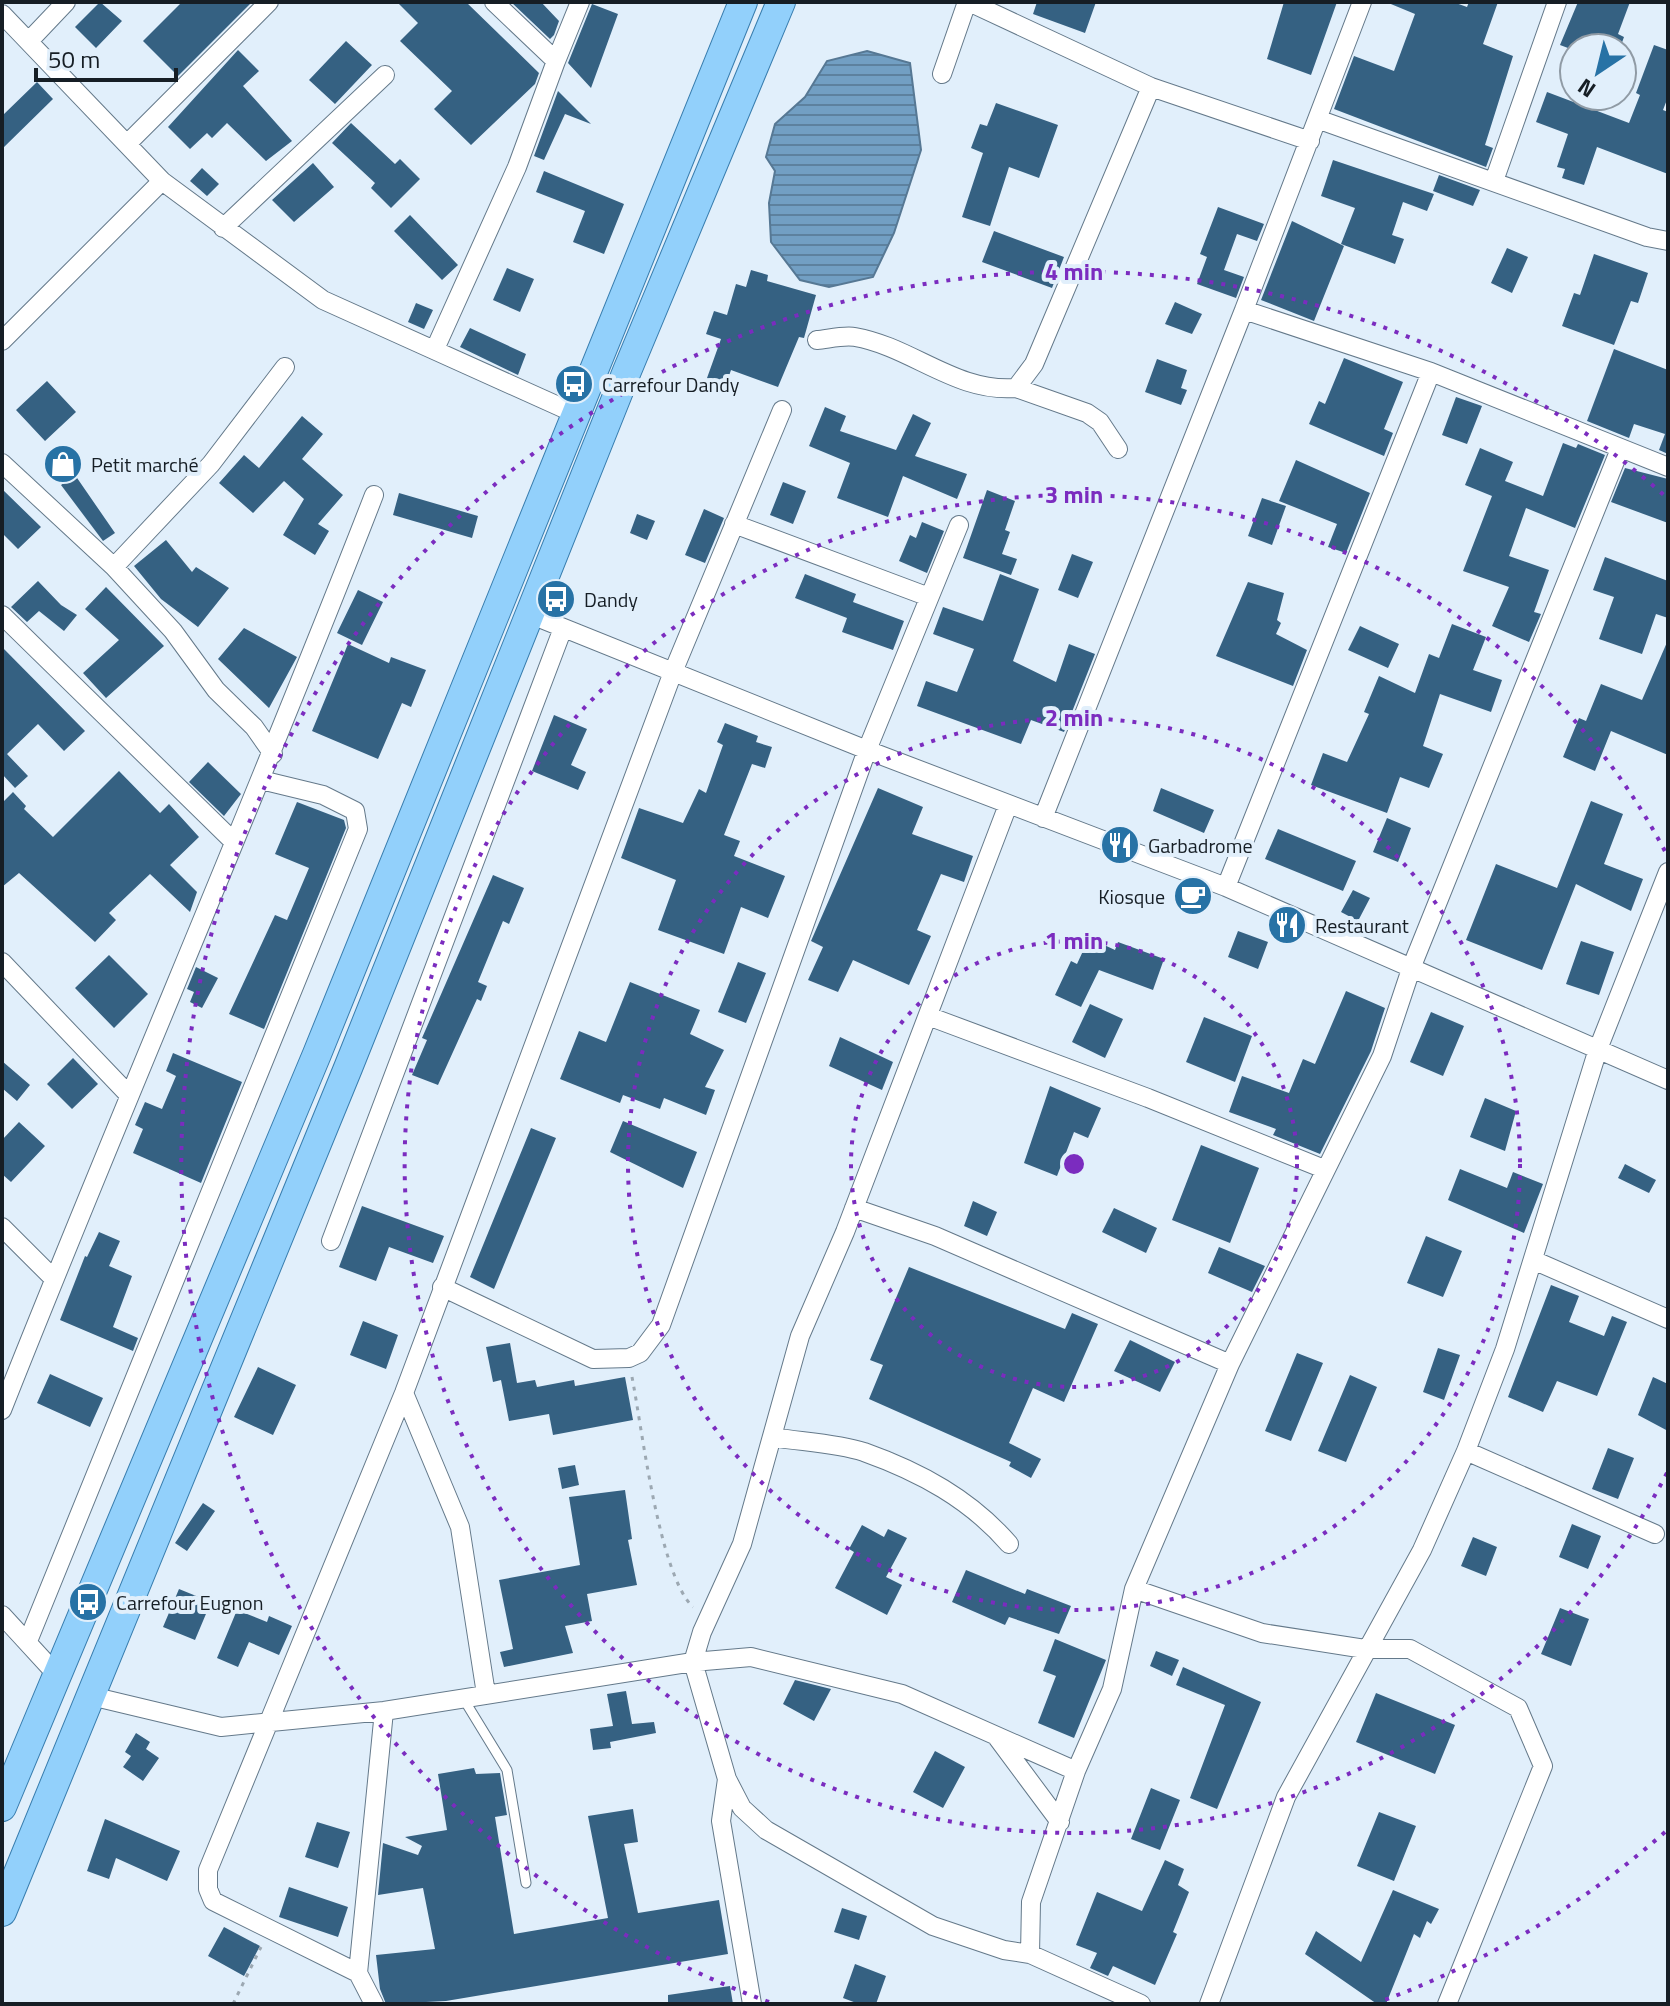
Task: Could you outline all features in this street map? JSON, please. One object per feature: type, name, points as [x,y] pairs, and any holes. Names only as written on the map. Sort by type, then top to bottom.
[{"type":"main road","points":[[2,1807],[317,1054],[743,2]]},
{"type":"main road","points":[[2,1912],[781,2]]},
{"type":"street","points":[[29,41],[66,2]]},
{"type":"street","points":[[127,144],[269,2]]},
{"type":"street","points":[[494,2],[556,61]]},
{"type":"street","points":[[435,349],[517,167],[580,2]]},
{"type":"street","points":[[942,74],[968,2],[1151,87],[1310,141]]},
{"type":"street","points":[[1043,818],[1320,120],[1362,2]]},
{"type":"street","points":[[1494,181],[1557,2]]},
{"type":"street","points":[[2,14],[162,181],[323,300],[576,414]]},
{"type":"street","points":[[223,228],[385,75]]},
{"type":"street","points":[[1016,388],[1034,364],[1151,87]]},
{"type":"street","points":[[1320,120],[1647,237],[1668,241]]},
{"type":"street","points":[[6,329],[162,181]]},
{"type":"street","points":[[1244,310],[1431,372],[1668,467]]},
{"type":"street","points":[[817,340],[854,336],[924,362],[966,384],[994,390],[1016,388],[1087,413],[1100,422],[1118,449]]},
{"type":"street","points":[[114,567],[211,464],[285,367]]},
{"type":"street","points":[[1226,887],[1431,372]]},
{"type":"street","points":[[358,1973],[213,1901],[208,1889],[208,1870],[404,1393],[673,672],[782,410]]},
{"type":"street","points":[[1030,1954],[1031,1902],[1076,1771],[1112,1689],[1134,1589],[1230,1364],[1382,1056],[1412,966],[1620,449]]},
{"type":"street","points":[[2,463],[114,567],[173,631],[216,690],[254,727],[273,754]]},
{"type":"street","points":[[2,1410],[128,1094],[273,754],[374,495]]},
{"type":"street","points":[[734,524],[929,597]]},
{"type":"street","points":[[442,1287],[593,1359],[629,1358],[640,1353],[661,1325],[867,750],[959,525]]},
{"type":"street","points":[[529,614],[867,750],[1226,887],[1668,1080]]},
{"type":"street","points":[[2,615],[234,842]]},
{"type":"street","points":[[331,1241],[563,628]]},
{"type":"street","points":[[28,1641],[358,829],[355,811],[342,803],[261,780]]},
{"type":"street","points":[[1008,805],[854,1208],[800,1336],[742,1544],[693,1662],[727,1779],[742,1808],[766,1830],[933,1926],[1004,1950],[1030,1954],[1141,2004]]},
{"type":"street","points":[[1209,2004],[1286,1797],[1422,1550],[1466,1451],[1505,1349],[1598,1049],[1668,872]]},
{"type":"street","points":[[2,962],[128,1094]]},
{"type":"street","points":[[928,1016],[1148,1098],[1324,1169]]},
{"type":"street","points":[[854,1208],[935,1236],[1230,1364]]},
{"type":"street","points":[[2,1227],[54,1279]]},
{"type":"street","points":[[1533,1260],[1668,1319]]},
{"type":"street","points":[[404,1393],[460,1527],[486,1694]]},
{"type":"street","points":[[772,1437],[862,1452],[890,1464],[947,1490],[983,1513],[1009,1544]]},
{"type":"street","points":[[1466,1451],[1655,1534]]},
{"type":"street","points":[[1134,1589],[1262,1633],[1365,1649],[1410,1649],[1518,1708],[1543,1766],[1447,2004]]},
{"type":"street","points":[[2,1615],[57,1675]]},
{"type":"street","points":[[91,1696],[221,1727],[384,1711],[693,1662],[751,1657],[902,1694],[1076,1771]]},
{"type":"street","points":[[374,2004],[358,1973],[384,1711]]},
{"type":"street","points":[[996,1736],[1060,1822]]},
{"type":"street","points":[[727,1779],[721,1821],[752,2004]]},
{"type":"lane","points":[[463,1698],[507,1770],[526,1883]]},
{"type":"path","points":[[629,1358],[662,1534],[681,1595],[708,1620]]},
{"type":"path","points":[[233,2004],[270,1929]]},
{"type":"water","points":[[867,51],[910,63],[921,150],[894,233],[873,277],[829,287],[800,280],[771,242],[769,203],[775,171],[766,157],[775,124],[805,97],[827,61]]},
{"type":"building","points":[[100,2],[122,21],[96,48],[75,27]]},
{"type":"building","points":[[182,2],[252,2],[178,76],[143,41]]},
{"type":"building","points":[[397,2],[466,2],[539,73],[535,84],[471,145],[434,109],[452,91],[400,41],[418,23]]},
{"type":"building","points":[[511,2],[541,2],[559,21],[554,35],[550,39]]},
{"type":"building","points":[[1037,2],[1096,2],[1085,33],[1033,14]]},
{"type":"building","points":[[1284,2],[1337,2],[1311,75],[1267,59]]},
{"type":"building","points":[[1386,2],[1453,2],[1467,7],[1469,2],[1498,2],[1483,44],[1513,56],[1485,145],[1493,148],[1486,167],[1334,109],[1354,56],[1394,71],[1415,14]]},
{"type":"building","points":[[1578,2],[1630,2],[1619,32],[1565,32]]},
{"type":"building","points":[[592,4],[618,14],[591,88],[568,63]]},
{"type":"building","points":[[346,41],[372,65],[335,104],[309,80]]},
{"type":"building","points":[[1654,45],[1668,50],[1668,97],[1663,110],[1668,112],[1668,174],[1597,147],[1584,185],[1562,178],[1565,169],[1557,167],[1568,134],[1536,122],[1547,92],[1558,96],[1558,112],[1600,112],[1629,123],[1633,112],[1638,112],[1638,88]]},
{"type":"building","points":[[238,50],[259,71],[243,86],[292,141],[266,161],[227,123],[212,138],[207,133],[190,149],[168,127]]},
{"type":"building","points":[[37,82],[53,99],[2,149],[2,116]]},
{"type":"building","points":[[558,91],[591,124],[565,114],[544,160],[534,156]]},
{"type":"building","points":[[996,103],[1058,125],[1039,178],[1009,167],[990,226],[962,217],[983,153],[971,148],[980,124],[987,126]]},
{"type":"building","points":[[351,123],[395,164],[400,159],[420,179],[391,208],[371,188],[375,183],[332,143]]},
{"type":"building","points":[[1333,160],[1434,194],[1427,211],[1403,202],[1392,235],[1404,239],[1395,264],[1341,244],[1355,208],[1321,196]]},
{"type":"building","points":[[313,163],[334,187],[294,222],[272,200]]},
{"type":"building","points":[[202,168],[219,184],[207,196],[190,181]]},
{"type":"building","points":[[544,171],[624,204],[604,254],[573,242],[585,211],[536,192]]},
{"type":"building","points":[[1439,175],[1480,190],[1473,206],[1433,191]]},
{"type":"building","points":[[1218,207],[1264,224],[1257,241],[1237,234],[1224,270],[1244,277],[1236,298],[1197,284],[1207,257],[1200,254]]},
{"type":"building","points":[[410,215],[458,265],[442,280],[394,231]]},
{"type":"building","points":[[1292,221],[1344,246],[1314,321],[1261,300]]},
{"type":"building","points":[[994,231],[1064,257],[1052,288],[982,262]]},
{"type":"building","points":[[1507,248],[1528,257],[1512,293],[1491,283]]},
{"type":"building","points":[[1594,254],[1648,273],[1638,303],[1631,301],[1614,345],[1562,326],[1574,293],[1580,295]]},
{"type":"building","points":[[507,268],[534,279],[520,312],[493,300]]},
{"type":"building","points":[[751,270],[768,275],[767,281],[816,295],[804,338],[799,337],[778,387],[731,370],[726,385],[707,378],[721,339],[706,334],[714,311],[727,315],[736,284],[746,287]]},
{"type":"building","points":[[1175,302],[1202,314],[1192,334],[1165,324]]},
{"type":"building","points":[[416,303],[433,310],[424,329],[408,322]]},
{"type":"building","points":[[470,328],[526,354],[518,375],[460,347]]},
{"type":"building","points":[[1614,349],[1668,370],[1668,454],[1659,450],[1665,434],[1634,424],[1629,438],[1587,421]]},
{"type":"building","points":[[1344,358],[1403,382],[1384,429],[1393,433],[1384,456],[1309,424],[1319,401],[1325,404]]},
{"type":"building","points":[[1157,359],[1187,370],[1181,388],[1187,390],[1181,405],[1145,392]]},
{"type":"building","points":[[47,381],[76,412],[45,441],[16,410]]},
{"type":"building","points":[[1456,397],[1482,406],[1467,444],[1442,435]]},
{"type":"building","points":[[825,407],[846,416],[840,431],[896,450],[913,414],[931,423],[915,456],[967,474],[957,499],[903,476],[888,517],[837,498],[850,463],[809,446]]},
{"type":"building","points":[[302,416],[323,434],[302,459],[343,495],[318,524],[329,531],[315,555],[283,535],[304,499],[284,481],[253,513],[219,483],[244,455],[259,468]]},
{"type":"building","points":[[1563,443],[1576,448],[1578,444],[1605,455],[1575,528],[1526,508],[1509,556],[1549,570],[1534,612],[1541,614],[1529,642],[1492,626],[1509,587],[1463,571],[1492,496],[1465,485],[1480,448],[1513,462],[1505,481],[1543,496]]},
{"type":"building","points":[[1296,460],[1370,493],[1346,553],[1328,547],[1337,524],[1279,501]]},
{"type":"building","points":[[1625,468],[1668,479],[1668,523],[1611,502]]},
{"type":"building","points":[[75,475],[115,533],[103,541],[61,485]]},
{"type":"building","points":[[783,482],[806,491],[793,524],[770,515]]},
{"type":"building","points":[[2,489],[41,527],[18,549],[2,533]]},
{"type":"building","points":[[987,490],[1015,501],[1005,530],[1010,532],[1002,554],[1017,559],[1011,575],[963,558]]},
{"type":"building","points":[[399,493],[478,516],[472,538],[393,515]]},
{"type":"building","points":[[1262,498],[1286,506],[1272,545],[1248,536]]},
{"type":"building","points":[[704,509],[724,518],[705,563],[685,555]]},
{"type":"building","points":[[637,514],[655,521],[647,540],[630,533]]},
{"type":"building","points":[[922,522],[944,531],[927,573],[899,561],[910,535],[916,538]]},
{"type":"building","points":[[166,540],[192,572],[196,567],[229,588],[198,627],[161,599],[134,566]]},
{"type":"building","points":[[1072,554],[1093,562],[1078,598],[1058,590]]},
{"type":"building","points":[[1605,557],[1668,581],[1668,618],[1656,614],[1642,654],[1599,639],[1614,597],[1593,590]]},
{"type":"building","points":[[805,574],[856,594],[853,602],[904,621],[893,650],[842,632],[847,618],[795,598]]},
{"type":"building","points":[[1000,574],[1039,589],[1013,661],[1056,682],[1069,644],[1095,654],[1064,732],[1031,720],[1021,744],[917,706],[926,681],[957,692],[974,649],[933,634],[943,607],[983,621]]},
{"type":"building","points":[[38,581],[61,605],[77,615],[64,631],[39,611],[27,622],[11,607]]},
{"type":"building","points":[[1248,582],[1284,593],[1277,620],[1281,623],[1276,634],[1307,650],[1293,686],[1216,656]]},
{"type":"building","points":[[106,587],[164,646],[106,698],[83,673],[119,640],[85,609]]},
{"type":"building","points":[[358,590],[383,602],[362,645],[337,633]]},
{"type":"building","points":[[1452,624],[1486,637],[1473,670],[1502,680],[1491,712],[1440,694],[1423,746],[1443,754],[1429,788],[1400,777],[1387,813],[1311,785],[1323,753],[1347,762],[1369,714],[1364,712],[1379,676],[1415,693],[1429,654],[1439,658]]},
{"type":"building","points":[[1360,626],[1399,644],[1388,668],[1348,650]]},
{"type":"building","points":[[244,628],[297,657],[269,708],[218,659]]},
{"type":"building","points":[[1668,640],[1668,755],[1611,731],[1595,771],[1563,757],[1579,718],[1586,721],[1601,684],[1642,700]]},
{"type":"building","points":[[348,644],[389,663],[391,657],[426,670],[411,707],[402,703],[378,759],[312,731]]},
{"type":"building","points":[[2,647],[85,731],[64,751],[38,724],[7,754],[28,776],[15,788],[2,774]]},
{"type":"building","points":[[554,715],[587,729],[571,765],[586,772],[578,790],[532,771]]},
{"type":"building","points":[[725,723],[758,736],[756,742],[772,747],[765,768],[752,764],[724,835],[740,841],[734,856],[785,876],[768,918],[741,907],[724,954],[658,930],[676,880],[621,858],[639,808],[683,823],[699,789],[706,793],[723,745],[717,742]]},
{"type":"building","points":[[208,762],[241,794],[224,816],[189,782]]},
{"type":"building","points":[[119,771],[160,813],[169,804],[199,837],[170,865],[197,892],[190,912],[150,874],[109,913],[116,920],[95,942],[19,873],[2,887],[2,803],[13,792],[26,806],[24,809],[53,837]]},
{"type":"building","points":[[878,788],[923,807],[912,834],[973,856],[964,882],[941,874],[917,930],[931,936],[909,985],[853,960],[838,992],[808,980],[823,947],[811,941]]},
{"type":"building","points":[[1161,788],[1214,810],[1204,833],[1153,811]]},
{"type":"building","points":[[1591,801],[1623,814],[1604,864],[1643,879],[1631,911],[1576,884],[1542,970],[1466,940],[1496,864],[1557,888]]},
{"type":"building","points":[[297,802],[344,820],[346,828],[264,1029],[229,1014],[275,915],[287,920],[309,868],[275,854]]},
{"type":"building","points":[[1387,818],[1411,828],[1398,862],[1373,852]]},
{"type":"building","points":[[1278,829],[1356,861],[1343,891],[1265,859]]},
{"type":"building","points":[[493,875],[524,888],[509,924],[503,921],[478,982],[487,986],[481,1001],[477,999],[438,1085],[412,1075],[427,1040],[422,1038]]},
{"type":"building","points":[[1353,890],[1370,898],[1358,921],[1341,912]]},
{"type":"building","points":[[1238,931],[1268,942],[1258,969],[1228,957]]},
{"type":"building","points":[[1089,938],[1115,950],[1118,942],[1164,959],[1153,990],[1099,970],[1081,1007],[1055,995],[1071,961],[1077,964]]},
{"type":"building","points":[[1581,941],[1614,952],[1599,995],[1566,984]]},
{"type":"building","points":[[109,955],[148,994],[114,1028],[75,988]]},
{"type":"building","points":[[738,962],[766,973],[746,1023],[718,1012]]},
{"type":"building","points":[[196,967],[218,978],[202,1008],[190,1002],[194,992],[187,989]]},
{"type":"building","points":[[630,982],[700,1010],[690,1034],[724,1050],[705,1087],[715,1090],[706,1115],[664,1098],[660,1109],[623,1095],[620,1103],[560,1079],[579,1031],[606,1042]]},
{"type":"building","points":[[1346,991],[1385,1008],[1371,1051],[1320,1154],[1273,1135],[1276,1129],[1229,1112],[1242,1076],[1289,1093],[1303,1059],[1315,1064]]},
{"type":"building","points":[[1090,1004],[1123,1019],[1105,1058],[1072,1042]]},
{"type":"building","points":[[1431,1012],[1464,1026],[1443,1076],[1410,1062]]},
{"type":"building","points":[[1204,1017],[1252,1036],[1235,1082],[1186,1062]]},
{"type":"building","points":[[840,1037],[893,1062],[882,1090],[829,1066]]},
{"type":"building","points":[[173,1053],[242,1082],[201,1183],[133,1153],[143,1129],[135,1125],[145,1102],[162,1109],[176,1076],[166,1071]]},
{"type":"building","points":[[73,1058],[98,1084],[72,1109],[47,1084]]},
{"type":"building","points":[[2,1061],[30,1085],[17,1101],[2,1088]]},
{"type":"building","points":[[1050,1086],[1101,1108],[1088,1138],[1074,1132],[1057,1176],[1024,1163]]},
{"type":"building","points":[[1485,1098],[1516,1111],[1505,1151],[1470,1137]]},
{"type":"building","points":[[623,1121],[697,1152],[683,1188],[610,1152]]},
{"type":"building","points":[[19,1122],[45,1146],[11,1182],[2,1174],[2,1140]]},
{"type":"building","points":[[531,1128],[556,1138],[494,1289],[470,1277]]},
{"type":"building","points":[[1201,1145],[1259,1168],[1230,1243],[1172,1220]]},
{"type":"building","points":[[1625,1164],[1656,1180],[1649,1193],[1618,1178]]},
{"type":"building","points":[[1460,1169],[1507,1188],[1513,1172],[1543,1184],[1524,1233],[1448,1200]]},
{"type":"building","points":[[973,1201],[997,1212],[987,1236],[964,1226]]},
{"type":"building","points":[[362,1206],[444,1236],[433,1263],[389,1247],[376,1281],[339,1267]]},
{"type":"building","points":[[1114,1208],[1157,1228],[1146,1253],[1102,1232]]},
{"type":"building","points":[[99,1232],[120,1241],[109,1266],[132,1276],[113,1327],[138,1338],[133,1351],[60,1320],[85,1256]]},
{"type":"building","points":[[1426,1236],[1462,1251],[1443,1297],[1407,1283]]},
{"type":"building","points":[[1219,1247],[1265,1266],[1252,1292],[1208,1273]]},
{"type":"building","points":[[909,1267],[1065,1329],[1072,1313],[1098,1324],[1064,1402],[1033,1388],[1009,1443],[1041,1459],[1031,1478],[1009,1466],[1011,1462],[869,1399],[883,1365],[870,1360]]},
{"type":"building","points":[[1551,1285],[1579,1296],[1569,1322],[1604,1336],[1612,1316],[1627,1322],[1597,1396],[1557,1381],[1543,1412],[1508,1397]]},
{"type":"building","points":[[363,1321],[398,1335],[386,1369],[350,1355]]},
{"type":"building","points":[[1130,1340],[1175,1362],[1160,1392],[1114,1371]]},
{"type":"building","points":[[510,1343],[517,1383],[535,1380],[537,1387],[574,1380],[575,1386],[625,1377],[633,1420],[553,1435],[549,1414],[509,1421],[501,1380],[493,1382],[486,1347]]},
{"type":"building","points":[[1438,1348],[1460,1355],[1444,1400],[1423,1392]]},
{"type":"building","points":[[1297,1353],[1323,1363],[1291,1441],[1265,1431]]},
{"type":"building","points":[[258,1367],[296,1385],[273,1435],[234,1417]]},
{"type":"building","points":[[50,1374],[103,1398],[90,1427],[37,1403]]},
{"type":"building","points":[[1350,1375],[1377,1387],[1346,1462],[1318,1451]]},
{"type":"building","points":[[1653,1377],[1668,1384],[1668,1431],[1638,1415]]},
{"type":"building","points":[[1608,1448],[1634,1458],[1618,1499],[1592,1489]]},
{"type":"building","points":[[575,1465],[579,1485],[562,1489],[558,1468]]},
{"type":"building","points":[[625,1490],[632,1539],[628,1540],[637,1585],[587,1594],[592,1621],[565,1626],[573,1653],[504,1667],[500,1652],[513,1649],[499,1580],[580,1565],[569,1497]]},
{"type":"building","points":[[203,1503],[215,1511],[187,1551],[175,1543]]},
{"type":"building","points":[[1572,1524],[1601,1536],[1588,1569],[1559,1557]]},
{"type":"building","points":[[862,1525],[884,1537],[888,1529],[907,1538],[886,1577],[902,1585],[887,1615],[835,1588],[854,1552],[849,1549]]},
{"type":"building","points":[[1473,1537],[1497,1547],[1486,1576],[1461,1566]]},
{"type":"building","points":[[966,1570],[1025,1594],[1027,1589],[1071,1606],[1059,1634],[1009,1617],[1005,1625],[952,1602]]},
{"type":"building","points":[[179,1589],[211,1602],[195,1640],[163,1627]]},
{"type":"building","points":[[1560,1608],[1589,1619],[1571,1666],[1541,1654]]},
{"type":"building","points":[[237,1610],[267,1622],[269,1616],[292,1626],[279,1655],[249,1642],[238,1667],[217,1658]]},
{"type":"building","points":[[1055,1639],[1106,1660],[1074,1738],[1038,1723],[1056,1676],[1043,1671]]},
{"type":"building","points":[[1156,1651],[1179,1660],[1172,1676],[1150,1666]]},
{"type":"building","points":[[1183,1667],[1261,1702],[1217,1809],[1190,1798],[1225,1705],[1176,1685]]},
{"type":"building","points":[[795,1680],[831,1689],[814,1721],[783,1704]]},
{"type":"building","points":[[626,1691],[632,1724],[654,1722],[656,1733],[610,1742],[611,1748],[593,1750],[590,1729],[613,1726],[607,1694]]},
{"type":"building","points":[[1376,1693],[1455,1725],[1435,1774],[1356,1742]]},
{"type":"building","points":[[136,1733],[150,1742],[146,1749],[159,1758],[143,1781],[123,1767],[131,1756],[125,1752]]},
{"type":"building","points":[[935,1751],[965,1767],[943,1808],[913,1792]]},
{"type":"building","points":[[474,1768],[476,1774],[500,1773],[507,1815],[495,1817],[514,1934],[608,1918],[588,1816],[633,1809],[638,1842],[624,1844],[638,1913],[719,1900],[728,1954],[446,2001],[386,2004],[380,1989],[376,1955],[435,1949],[423,1888],[378,1895],[383,1843],[418,1855],[422,1846],[405,1837],[447,1830],[438,1774]]},
{"type":"building","points":[[1151,1788],[1180,1800],[1160,1850],[1131,1839]]},
{"type":"building","points":[[1379,1812],[1416,1826],[1394,1881],[1357,1866]]},
{"type":"building","points":[[105,1819],[180,1851],[167,1881],[116,1858],[109,1879],[87,1871]]},
{"type":"building","points":[[317,1822],[350,1832],[338,1868],[305,1857]]},
{"type":"building","points":[[1165,1860],[1184,1869],[1178,1885],[1189,1892],[1173,1932],[1177,1934],[1155,1985],[1113,1966],[1108,1976],[1090,1968],[1097,1953],[1076,1945],[1097,1892],[1142,1911]]},
{"type":"building","points":[[289,1887],[348,1907],[338,1937],[279,1917]]},
{"type":"building","points":[[1393,1890],[1439,1909],[1431,1924],[1427,1921],[1420,1938],[1414,1934],[1386,2004],[1377,2004],[1305,1954],[1316,1931],[1361,1962]]},
{"type":"building","points":[[842,1908],[867,1916],[859,1940],[834,1932]]},
{"type":"building","points":[[224,1927],[260,1946],[244,1976],[208,1956]]},
{"type":"building","points":[[855,1964],[886,1976],[876,2004],[859,2004],[843,1998]]},
{"type":"building","points":[[730,1986],[733,2004],[668,2004],[668,1995]]},
{"type":"place","name":"Carrefour Dandy","points":[[574,384]]},
{"type":"place","name":"Petit marché","points":[[63,464]]},
{"type":"place","name":"Dandy","points":[[556,599]]},
{"type":"place","name":"Garbadrome","points":[[1120,845]]},
{"type":"place","name":"Kiosque","points":[[1193,896]]},
{"type":"place","name":"Restaurant","points":[[1287,925]]},
{"type":"place","name":"Carrefour Eugnon","points":[[88,1602]]}]
